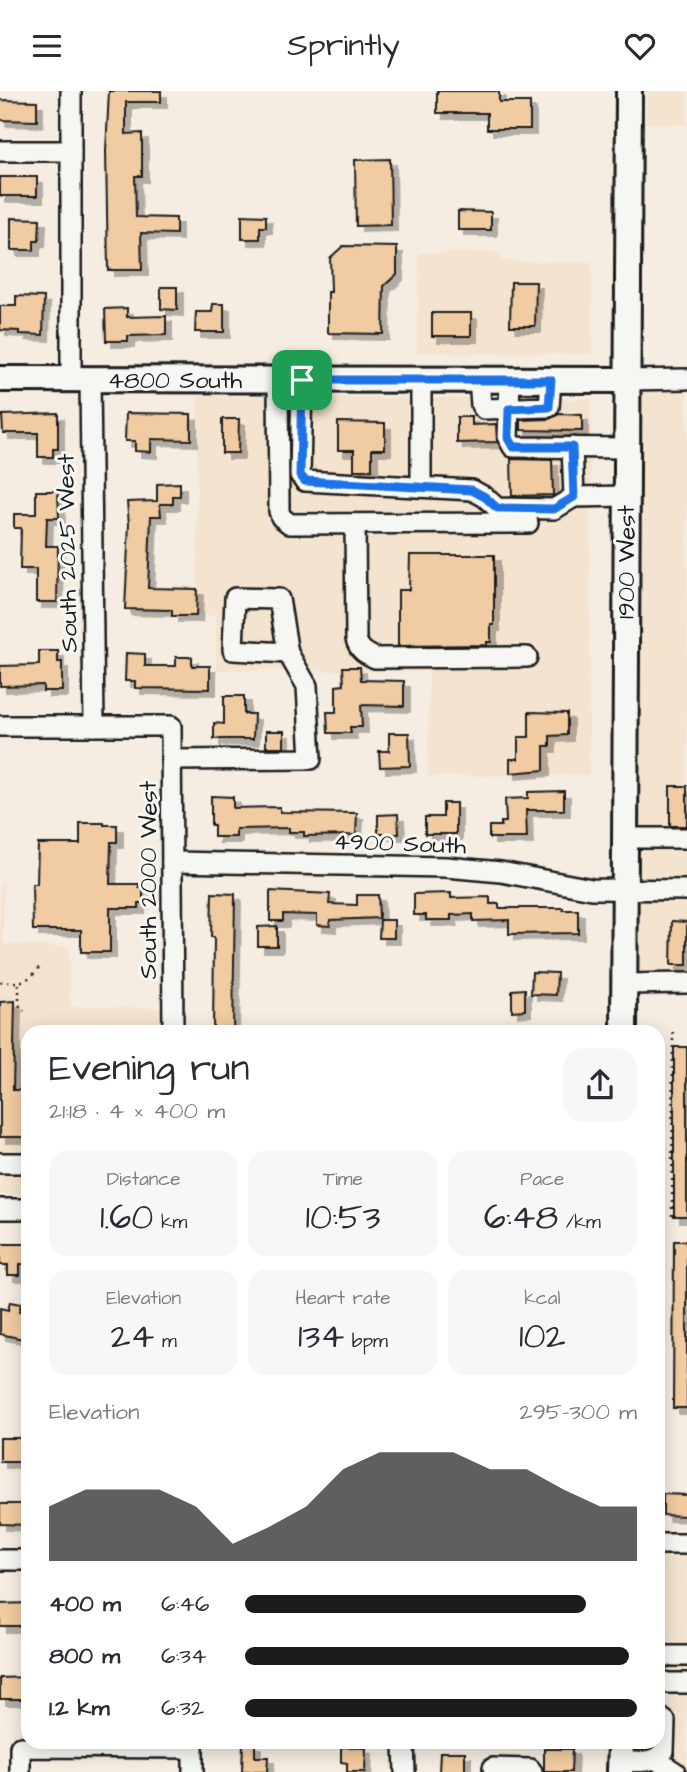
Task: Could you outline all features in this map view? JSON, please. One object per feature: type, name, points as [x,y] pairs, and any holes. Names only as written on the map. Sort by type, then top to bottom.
[{"type":"main road","name":"1900 West","points":[[624,1025],[629,91]]},
{"type":"main road","name":"4800 South","points":[[0,379],[627,380]]},
{"type":"street","name":"South 2025 West","points":[[71,91],[71,151],[94,726]]},
{"type":"street","points":[[0,151],[71,151]]},
{"type":"street","name":"4800 South","points":[[627,380],[687,379]]},
{"type":"street","points":[[290,380],[302,479],[305,481],[472,490],[497,508],[554,509],[574,497],[627,496]]},
{"type":"street","points":[[290,380],[279,511],[281,517],[290,524],[528,523]]},
{"type":"street","points":[[421,380],[421,487]]},
{"type":"street","points":[[479,380],[481,407],[484,409],[549,407],[551,380]]},
{"type":"street","points":[[510,380],[508,438],[513,447],[627,448]]},
{"type":"street","points":[[572,447],[574,497]]},
{"type":"street","points":[[355,524],[356,639],[358,647],[365,653],[375,657],[527,657]]},
{"type":"street","points":[[171,760],[311,759],[307,686],[288,653]]},
{"type":"street","points":[[0,726],[94,726]]},
{"type":"street","name":"South 2000 West","points":[[94,726],[171,726],[173,1025]]},
{"type":"street","points":[[625,838],[687,838]]},
{"type":"street","name":"4900 South","points":[[172,862],[446,867],[501,872],[592,889],[687,890]]},
{"type":"street","points":[[624,984],[687,983]]},
{"type":"street","points":[[0,1163],[21,1163]]},
{"type":"street","points":[[0,1209],[21,1209]]},
{"type":"street","points":[[665,1544],[687,1544]]},
{"type":"street","points":[[0,1560],[21,1560]]},
{"type":"street","points":[[665,1657],[687,1656]]},
{"type":"street","points":[[665,1682],[687,1683]]},
{"type":"street","points":[[20,1772],[21,1747]]},
{"type":"street","points":[[193,1749],[193,1772]]},
{"type":"street","points":[[404,1749],[405,1772]]},
{"type":"street","points":[[621,1759],[653,1761],[664,1749]]},
{"type":"street","points":[[658,1758],[675,1772]]},
{"type":"street","points":[[493,1768],[530,1769],[532,1772]]},
{"type":"path","points":[[0,982],[19,983],[34,976],[39,967]]},
{"type":"path","points":[[19,983],[19,1005],[24,1011]]},
{"type":"path","points":[[672,1216],[673,1027]]},
{"type":"shaded area","points":[[646,91],[687,91],[687,124],[646,124]]},
{"type":"shaded area","points":[[501,252],[502,261],[592,263],[592,354],[417,353],[419,253]]},
{"type":"shaded area","points":[[639,389],[687,389],[687,990],[639,990]]},
{"type":"shaded area","points":[[197,396],[591,399],[589,775],[428,776],[429,672],[216,670],[216,616],[197,615]]},
{"type":"shaded area","points":[[0,882],[4,882],[3,944],[69,947],[70,1007],[178,1008],[178,1025],[21,1025],[21,1194],[0,1194]]},
{"type":"shaded area","points":[[665,1556],[687,1557],[687,1772],[632,1772],[632,1749],[665,1749]]},
{"type":"building","points":[[109,91],[161,91],[161,102],[126,102],[126,134],[142,133],[142,176],[135,176],[136,217],[176,218],[176,234],[141,233],[142,270],[108,270],[106,151]]},
{"type":"building","points":[[437,91],[499,91],[499,102],[530,102],[530,129],[487,129],[487,113],[437,113]]},
{"type":"building","points":[[0,100],[37,101],[37,121],[0,120]]},
{"type":"building","points":[[390,159],[391,225],[356,226],[355,160]]},
{"type":"building","points":[[0,177],[37,177],[37,196],[0,196]]},
{"type":"building","points":[[458,211],[491,212],[491,230],[458,230]]},
{"type":"building","points":[[242,215],[266,216],[266,227],[260,227],[260,239],[242,239]]},
{"type":"building","points":[[11,218],[40,219],[39,241],[34,241],[34,250],[11,250]]},
{"type":"building","points":[[343,246],[397,247],[397,274],[384,286],[383,334],[328,333],[330,258]]},
{"type":"building","points":[[511,282],[536,282],[535,326],[510,326]]},
{"type":"building","points":[[161,287],[177,287],[177,310],[161,309]]},
{"type":"building","points":[[16,296],[44,297],[43,335],[0,330],[0,306],[16,306]]},
{"type":"building","points":[[213,304],[224,304],[224,332],[195,332],[196,312],[212,312]]},
{"type":"building","points":[[127,308],[127,317],[166,316],[166,335],[128,336],[128,341],[106,341],[105,309]]},
{"type":"building","points":[[432,313],[471,313],[471,336],[432,336]]},
{"type":"building","points":[[58,413],[58,449],[53,449],[53,457],[38,457],[38,433],[3,433],[2,415]]},
{"type":"building","points":[[126,413],[191,414],[191,440],[151,439],[151,452],[135,451],[135,441],[125,441]]},
{"type":"building","points":[[559,414],[582,415],[582,431],[521,430],[521,420],[549,419]]},
{"type":"building","points":[[457,417],[472,417],[472,425],[496,424],[497,442],[457,443]]},
{"type":"building","points":[[222,419],[239,419],[238,453],[222,453]]},
{"type":"building","points":[[338,422],[385,423],[385,449],[372,449],[372,470],[354,470],[354,450],[338,450]]},
{"type":"building","points":[[511,459],[552,460],[553,495],[512,496]]},
{"type":"building","points":[[180,483],[180,496],[173,496],[173,504],[160,504],[161,516],[151,516],[148,588],[197,589],[196,616],[172,616],[172,610],[125,609],[129,524],[127,502],[157,501],[157,484]]},
{"type":"building","points":[[36,491],[58,491],[59,518],[47,518],[46,546],[58,546],[57,602],[36,602],[36,569],[20,569],[21,528],[14,528],[14,514],[36,514]]},
{"type":"building","points":[[410,555],[494,555],[494,625],[491,625],[491,642],[487,642],[487,645],[398,646],[398,590],[409,590]]},
{"type":"building","points":[[39,651],[58,651],[58,662],[62,662],[62,691],[43,691],[43,685],[0,686],[0,666],[39,665]]},
{"type":"building","points":[[126,653],[145,654],[145,666],[176,666],[176,657],[192,657],[192,666],[210,666],[210,689],[135,688],[135,681],[125,681]]},
{"type":"building","points":[[343,667],[360,667],[361,680],[404,681],[404,706],[361,705],[362,727],[350,727],[351,733],[328,733],[327,712],[336,712],[336,686],[344,685]]},
{"type":"building","points":[[224,696],[244,696],[244,714],[254,714],[253,739],[214,739],[214,723],[224,724]]},
{"type":"building","points":[[529,712],[567,713],[567,735],[550,736],[550,746],[544,746],[544,770],[510,773],[510,759],[518,759],[518,737],[529,737]]},
{"type":"building","points":[[266,731],[284,731],[284,747],[266,747]]},
{"type":"building","points":[[389,733],[409,733],[410,766],[380,767],[379,751],[389,751]]},
{"type":"building","points":[[670,786],[687,786],[687,826],[670,826]]},
{"type":"building","points":[[564,791],[564,810],[526,810],[527,838],[489,838],[489,826],[501,826],[501,822],[506,822],[505,799],[528,798],[528,792]]},
{"type":"building","points":[[211,796],[233,797],[233,808],[280,807],[280,812],[357,813],[356,835],[304,836],[304,832],[289,832],[289,828],[236,829],[236,837],[214,837],[214,825],[211,825]]},
{"type":"building","points":[[443,803],[456,803],[456,834],[425,834],[425,817],[443,817]]},
{"type":"building","points":[[398,814],[399,834],[378,834],[378,815]]},
{"type":"building","points":[[80,823],[117,825],[117,842],[111,842],[110,884],[139,884],[139,888],[143,888],[143,903],[139,903],[139,908],[110,908],[110,952],[81,952],[81,930],[33,930],[32,884],[37,884],[38,844],[80,844]]},
{"type":"building","points":[[270,891],[330,894],[329,904],[357,905],[357,895],[378,895],[379,918],[330,920],[330,926],[317,925],[317,915],[283,914],[283,921],[270,921]]},
{"type":"building","points":[[212,893],[235,894],[233,1025],[213,1025],[214,937],[211,937]]},
{"type":"building","points":[[451,893],[451,898],[490,897],[490,904],[499,904],[499,908],[578,910],[578,933],[509,934],[509,920],[473,921],[473,914],[451,915],[451,920],[426,920],[426,915],[414,915],[414,894]]},
{"type":"building","points":[[380,920],[394,920],[394,938],[379,938]]},
{"type":"building","points":[[672,921],[687,922],[687,965],[671,965]]},
{"type":"building","points":[[277,926],[277,946],[258,946],[258,927]]},
{"type":"building","points":[[532,972],[557,973],[556,995],[531,994]]},
{"type":"building","points":[[525,989],[525,1010],[512,1011],[512,990]]},
{"type":"building","points":[[15,1001],[13,1090],[21,1090],[21,1137],[0,1137],[0,1002]]},
{"type":"building","points":[[674,1047],[687,1047],[687,1216],[674,1216]]},
{"type":"building","points":[[674,1241],[687,1241],[687,1408],[673,1408]]},
{"type":"building","points":[[0,1244],[21,1244],[20,1275],[8,1275],[8,1265],[0,1265]]},
{"type":"building","points":[[10,1302],[21,1304],[21,1338],[0,1334],[0,1308],[8,1310]]},
{"type":"building","points":[[0,1438],[21,1438],[21,1462],[0,1462]]},
{"type":"building","points":[[665,1494],[687,1495],[687,1516],[665,1515]]},
{"type":"building","points":[[0,1504],[21,1504],[21,1525],[0,1524]]},
{"type":"building","points":[[21,1603],[21,1626],[0,1626],[0,1604]]},
{"type":"building","points":[[21,1677],[21,1699],[0,1699],[0,1678]]},
{"type":"building","points":[[243,1749],[255,1749],[255,1757],[268,1757],[267,1772],[242,1772]]},
{"type":"building","points":[[341,1749],[366,1749],[365,1772],[347,1772],[347,1763],[341,1762]]},
{"type":"building","points":[[544,1749],[572,1749],[571,1772],[544,1772]]},
{"type":"building","points":[[440,1752],[465,1752],[465,1772],[439,1772]]},
{"type":"route","points":[[302,380],[551,380],[549,407],[509,409],[508,438],[513,447],[572,447],[574,497],[554,509],[505,509],[497,508],[472,490],[305,481],[300,475],[302,380]]}]
